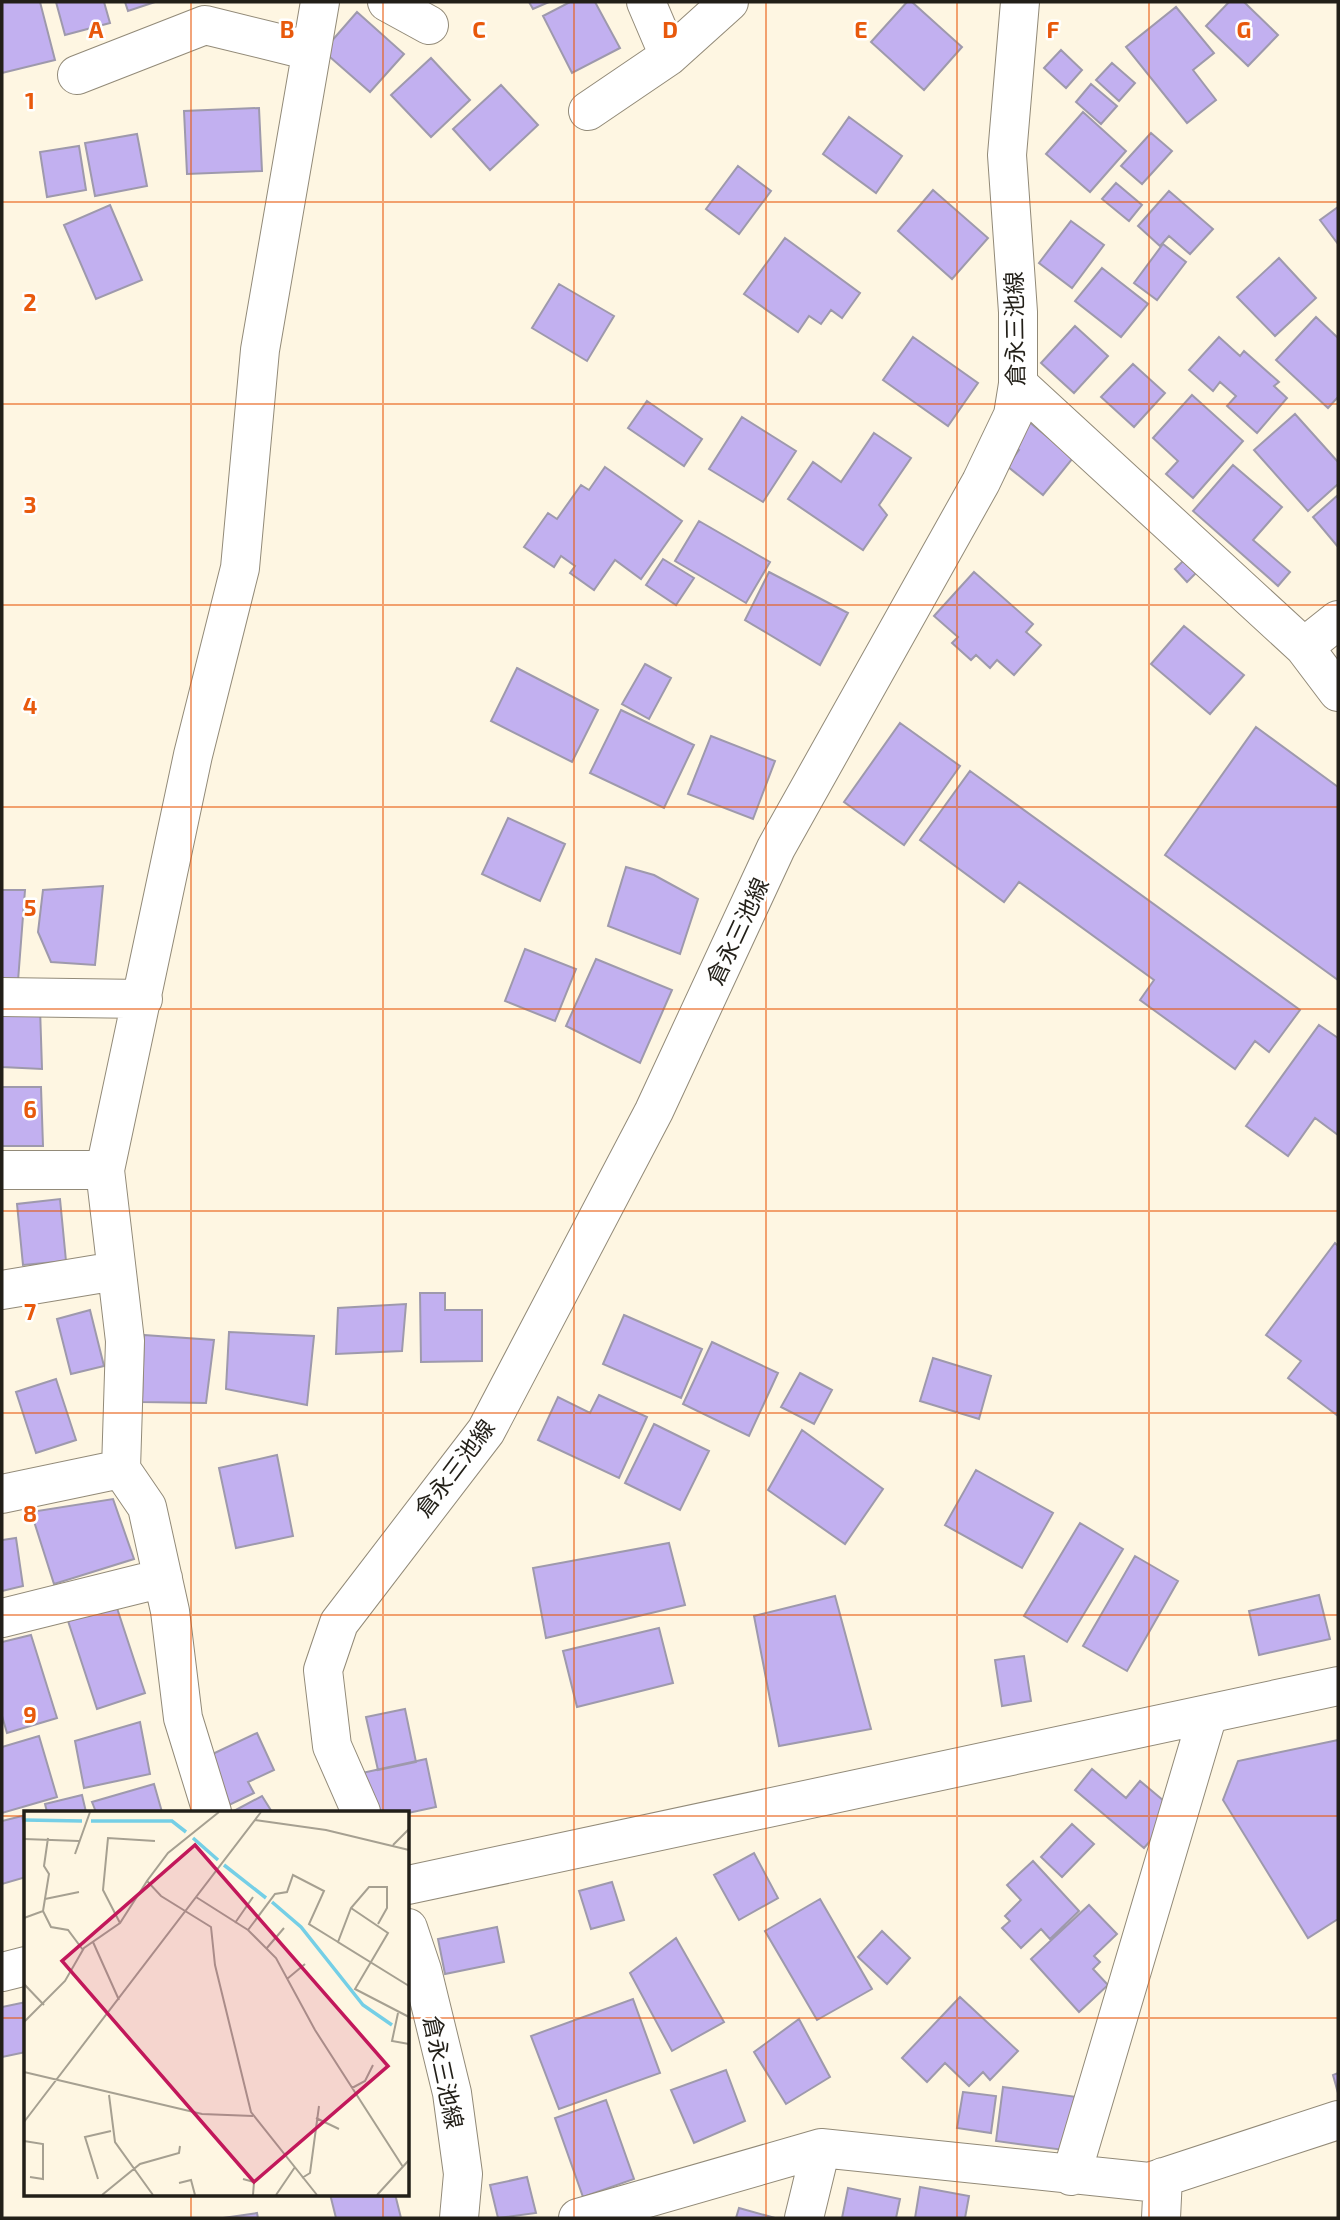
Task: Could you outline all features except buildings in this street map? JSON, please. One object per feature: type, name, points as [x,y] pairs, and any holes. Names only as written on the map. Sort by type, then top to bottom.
[{"type":"street","points":[[212,1811],[183,1718],[170,1611],[147,1507],[121,1469],[125,1341],[105,1170],[193,755],[240,568],[260,350],[320,2]]},
{"type":"street","points":[[387,2],[429,25]]},
{"type":"street","points":[[646,2],[669,56]]},
{"type":"street","points":[[588,111],[669,56],[729,2]]},
{"type":"street","name":"倉永三池線","points":[[361,1811],[332,1746],[323,1670],[339,1623],[486,1431],[654,1111],[776,848],[981,482],[1013,415],[1018,384],[1018,312],[1007,155],[1020,2]]},
{"type":"street","points":[[76,75],[205,25],[311,51]]},
{"type":"street","points":[[1018,384],[1304,647],[1338,692]]},
{"type":"street","points":[[1304,647],[1338,620]]},
{"type":"street","points":[[2,997],[143,999]]},
{"type":"street","points":[[2,1170],[105,1170]]},
{"type":"street","points":[[2,1290],[116,1271]]},
{"type":"street","points":[[2,1494],[121,1469]]},
{"type":"street","points":[[2,1618],[163,1578]]},
{"type":"street","points":[[410,1885],[1338,1686]]},
{"type":"street","points":[[1071,2176],[1208,1714]]},
{"type":"street","name":"倉永三池線","points":[[410,1934],[422,1970],[452,2094],[463,2174],[459,2218]]},
{"type":"street","points":[[2,1972],[24,1966]]},
{"type":"street","points":[[578,2218],[821,2148],[1149,2182],[1338,2120]]},
{"type":"street","points":[[804,2218],[821,2148]]},
{"type":"street","points":[[1161,2218],[1163,2177]]}]
